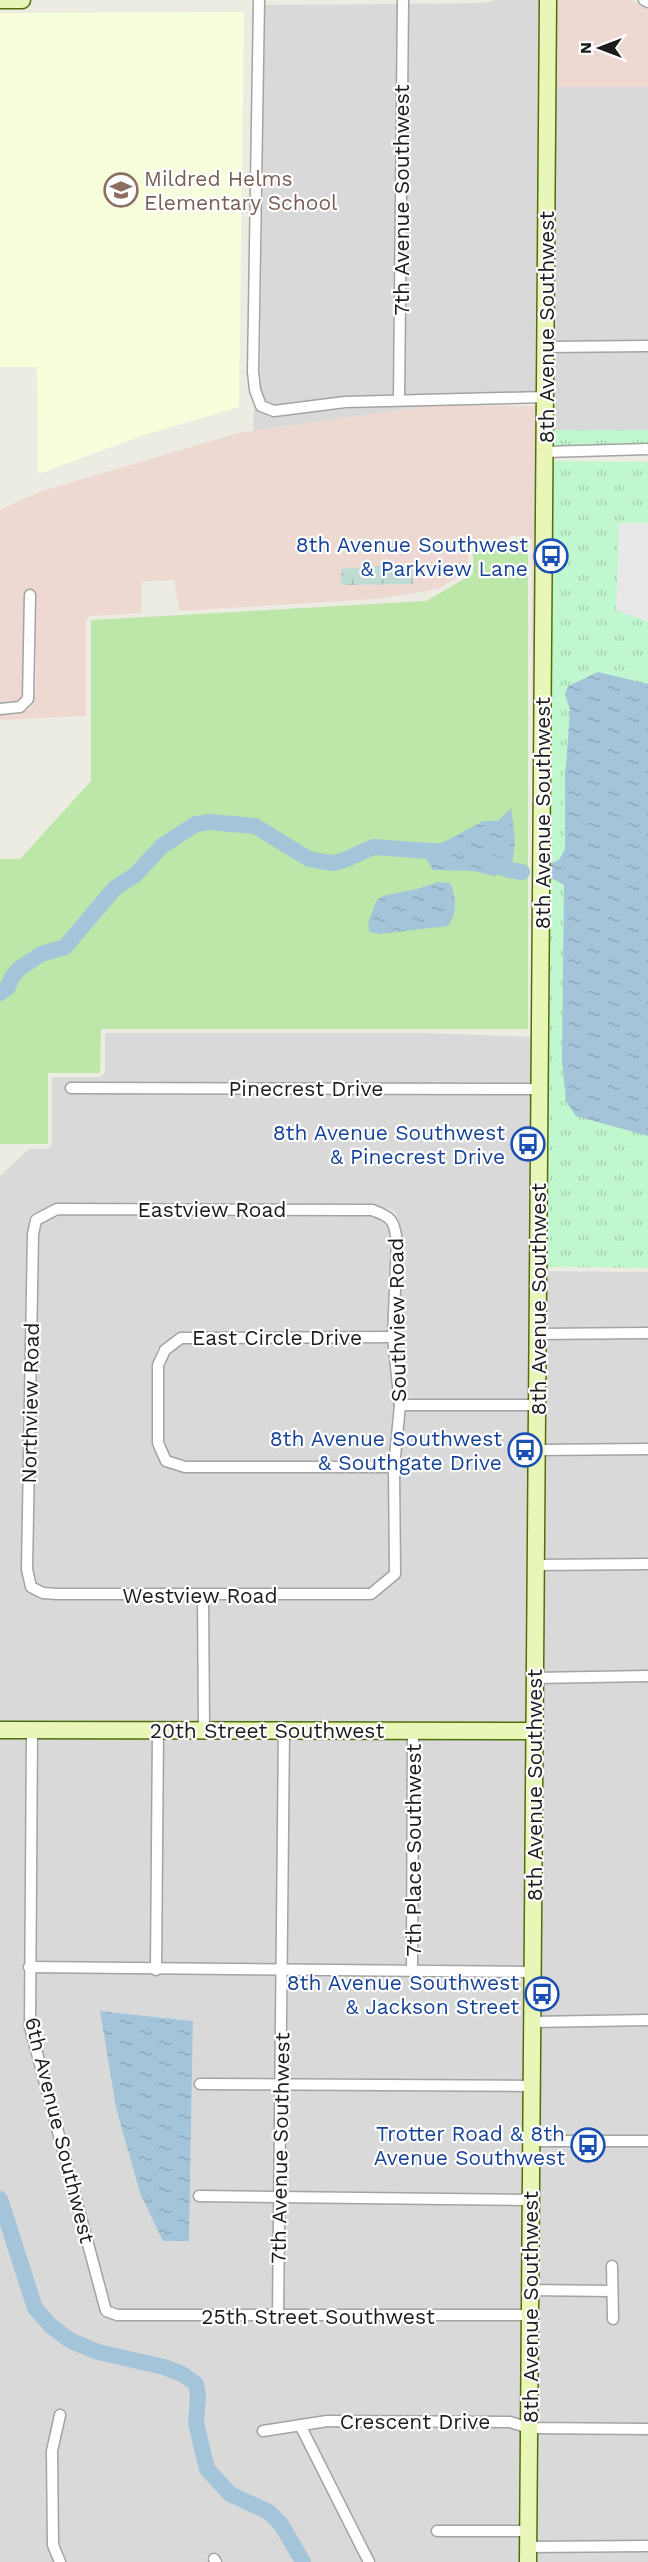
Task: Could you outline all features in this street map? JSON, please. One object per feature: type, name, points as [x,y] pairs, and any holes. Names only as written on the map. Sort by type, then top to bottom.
[{"type":"street","points":[[0,0],[22,0]]},
{"type":"street","points":[[259,0],[254,372],[255,390],[261,405],[274,411],[345,402],[545,397]]},
{"type":"street","name":"7th Avenue Southwest","points":[[399,400],[403,0]]},
{"type":"street","name":"8th Avenue Southwest","points":[[528,2546],[548,0]]},
{"type":"street","points":[[546,347],[648,346]]},
{"type":"street","points":[[545,452],[648,449]]},
{"type":"street","points":[[0,710],[12,710],[26,704],[30,689],[30,595]]},
{"type":"street","name":"Pinecrest Drive","points":[[71,1088],[540,1089]]},
{"type":"street","name":"Eastview Road","points":[[36,1220],[57,1209],[372,1210],[389,1216]]},
{"type":"street","name":"Southview Road","points":[[371,1594],[395,1574],[394,1467],[400,1405],[393,1337],[397,1241],[395,1226],[389,1216]]},
{"type":"street","name":"Northview Road","points":[[31,1587],[27,1569],[32,1256],[36,1220]]},
{"type":"street","points":[[538,1334],[648,1333]]},
{"type":"street","name":"East Circle Drive","points":[[393,1337],[181,1338],[165,1350],[158,1365],[159,1449],[166,1461],[185,1467],[394,1467]]},
{"type":"street","points":[[400,1405],[538,1405]]},
{"type":"street","points":[[537,1450],[648,1449]]},
{"type":"street","points":[[536,1565],[648,1564]]},
{"type":"street","name":"Westview Road","points":[[31,1587],[43,1593],[57,1594],[371,1594]]},
{"type":"street","points":[[203,1595],[204,1729]]},
{"type":"street","points":[[535,1678],[648,1676]]},
{"type":"street","name":"7th Avenue Southwest","points":[[278,2316],[284,1729]]},
{"type":"street","name":"20th Street Southwest","points":[[0,1730],[535,1731]]},
{"type":"street","name":"6th Avenue Southwest","points":[[32,1730],[30,2026],[106,2311]]},
{"type":"street","points":[[156,1970],[158,1730]]},
{"type":"street","name":"7th Place Southwest","points":[[412,1969],[413,1730]]},
{"type":"street","points":[[29,1967],[533,1972]]},
{"type":"street","points":[[532,2022],[648,2020]]},
{"type":"street","points":[[200,2084],[532,2086]]},
{"type":"street","points":[[531,2142],[648,2141]]},
{"type":"street","points":[[199,2196],[531,2200]]},
{"type":"street","points":[[612,2266],[613,2319]]},
{"type":"street","points":[[530,2290],[611,2291]]},
{"type":"street","name":"25th Street Southwest","points":[[106,2311],[117,2315],[530,2315]]},
{"type":"street","points":[[60,2415],[52,2451],[53,2545],[60,2562]]},
{"type":"street","name":"Crescent Drive","points":[[263,2432],[327,2421],[510,2422],[529,2428],[648,2429]]},
{"type":"street","name":"Crescent Drive","points":[[300,2425],[369,2562]]},
{"type":"street","points":[[437,2531],[528,2546],[648,2546]]},
{"type":"shaded area","points":[[496,0],[539,0],[541,86],[537,391],[505,396],[405,395],[409,4],[483,3]]},
{"type":"shaded area","points":[[554,0],[630,0],[648,7],[648,87],[554,87]]},
{"type":"shaded area","points":[[398,4],[394,395],[344,397],[275,406],[266,402],[260,389],[264,5]]},
{"type":"shaded area","name":"Mildred Helms Elementary School","points":[[244,12],[239,407],[144,435],[38,474],[37,367],[0,367],[0,13]]},
{"type":"shaded area","points":[[554,87],[648,87],[648,341],[552,342]]},
{"type":"shaded area","points":[[648,351],[648,430],[551,430],[552,352]]},
{"type":"shaded area","points":[[438,405],[253,431],[254,408],[258,412]]},
{"type":"shaded area","points":[[438,405],[537,406],[538,715],[532,715],[532,540],[528,536],[510,536],[505,541],[473,541],[468,546],[468,571],[438,589],[378,599],[179,611],[174,580],[142,582],[142,613],[90,616],[86,620],[86,716],[0,720],[0,715],[12,715],[28,710],[33,705],[36,689],[35,591],[24,591],[23,697],[17,703],[0,705],[0,510],[39,492],[238,433]],"holes":[[[412,564],[412,584],[341,585],[341,569]]]},
{"type":"shaded area","points":[[619,523],[648,523],[648,622],[616,610]]},
{"type":"shaded area","points":[[105,1033],[424,1033],[535,1037],[535,1084],[66,1083],[66,1092],[535,1094],[532,1400],[405,1400],[399,1337],[403,1240],[396,1213],[391,1209],[372,1205],[57,1204],[32,1214],[29,1218],[26,1266],[22,1569],[24,1588],[27,1592],[57,1599],[197,1600],[199,1724],[0,1725],[0,1176],[29,1149],[48,1149],[52,1144],[52,1077],[100,1077],[105,1073]]},
{"type":"shaded area","points":[[58,1214],[370,1215],[385,1220],[389,1227],[391,1241],[388,1332],[178,1334],[157,1349],[152,1365],[152,1447],[164,1466],[185,1472],[388,1472],[389,1572],[369,1589],[58,1589],[45,1588],[36,1584],[33,1569],[38,1235],[41,1223]]},
{"type":"shaded area","points":[[546,1271],[648,1272],[648,1328],[544,1329]]},
{"type":"shaded area","points":[[544,1338],[648,1338],[648,1444],[543,1445]]},
{"type":"shaded area","points":[[388,1342],[394,1405],[389,1462],[186,1462],[169,1457],[163,1443],[163,1366],[169,1353],[183,1343]]},
{"type":"shaded area","points":[[405,1410],[532,1410],[529,1726],[210,1724],[208,1600],[369,1599],[371,1601],[377,1599],[377,1596],[398,1578],[399,1467]]},
{"type":"shaded area","points":[[648,1454],[648,1559],[542,1560],[543,1455]]},
{"type":"shaded area","points":[[648,1569],[648,1671],[541,1673],[542,1570]]},
{"type":"shaded area","points":[[648,1681],[648,2015],[538,2017],[541,1682]]},
{"type":"shaded area","points":[[278,1734],[277,1964],[161,1965],[164,1735]]},
{"type":"shaded area","points":[[289,1734],[408,1735],[407,1964],[288,1964]]},
{"type":"shaded area","points":[[0,1735],[26,1735],[25,2027],[101,2311],[99,2314],[102,2317],[117,2320],[524,2320],[524,2421],[510,2417],[327,2416],[257,2428],[259,2437],[297,2431],[363,2562],[223,2562],[214,2552],[206,2558],[209,2562],[66,2562],[59,2544],[58,2452],[66,2411],[56,2409],[47,2451],[48,2546],[54,2562],[0,2562]]},
{"type":"shaded area","points":[[37,1735],[153,1735],[150,1965],[35,1963]]},
{"type":"shaded area","points":[[419,1735],[529,1736],[527,1967],[418,1964]]},
{"type":"shaded area","points":[[35,1972],[277,1974],[276,2079],[195,2079],[195,2089],[276,2089],[274,2191],[194,2191],[194,2201],[274,2201],[273,2311],[118,2311],[111,2308],[36,2026]],"holes":[[[100,2011],[193,2021],[189,2241],[140,2193],[116,2108]]]},
{"type":"shaded area","points":[[288,1974],[527,1977],[526,2081],[287,2079]]},
{"type":"shaded area","points":[[648,2025],[648,2136],[537,2136],[538,2027]]},
{"type":"shaded area","points":[[287,2089],[526,2090],[525,2195],[285,2192]]},
{"type":"shaded area","points":[[537,2146],[648,2146],[648,2424],[535,2423],[536,2295],[606,2296],[608,2324],[619,2323],[616,2291],[617,2261],[607,2261],[605,2286],[536,2285]]},
{"type":"shaded area","points":[[285,2201],[525,2205],[524,2311],[284,2311]]},
{"type":"shaded area","points":[[328,2425],[509,2427],[524,2431],[523,2526],[432,2526],[432,2536],[523,2536],[523,2562],[376,2562],[308,2429]]},
{"type":"shaded area","points":[[535,2433],[648,2434],[648,2541],[534,2542]]},
{"type":"shaded area","points":[[648,2550],[648,2562],[534,2562],[534,2551]]},
{"type":"green space","points":[[551,430],[648,430],[648,444],[551,447]]},
{"type":"green space","points":[[552,461],[648,462],[648,1268],[546,1267]]},
{"type":"green space","points":[[510,540],[528,540],[528,1029],[101,1029],[100,1073],[48,1073],[48,1144],[0,1144],[0,859],[20,859],[91,781],[91,620],[426,601],[473,574],[473,546],[509,546]]},
{"type":"green space","points":[[412,563],[413,584],[341,585],[341,569]]},
{"type":"water","points":[[598,672],[648,684],[648,1136],[576,1116],[566,1101],[562,1061],[564,885],[548,876],[547,865],[559,860],[565,849],[565,780],[570,710],[565,694],[568,686]]},
{"type":"water","points":[[511,808],[515,839],[513,861],[495,876],[473,871],[433,870],[421,851],[448,840],[483,821],[498,821]]},
{"type":"water","points":[[438,882],[450,883],[454,894],[454,911],[448,926],[379,934],[370,932],[368,923],[376,901],[382,896]]},
{"type":"water","points":[[100,2011],[193,2021],[189,2241],[163,2241],[140,2193],[116,2108]]},
{"type":"waterway","points":[[0,993],[8,987],[12,977],[19,969],[41,954],[65,947],[115,888],[135,875],[162,846],[196,824],[209,822],[255,826],[309,859],[325,862],[335,863],[373,847],[444,852]]},
{"type":"waterway","points":[[483,860],[509,870],[522,872]]},
{"type":"waterway","points":[[0,2199],[35,2308],[51,2326],[71,2341],[98,2352],[164,2367],[182,2374],[196,2384],[198,2395],[196,2423],[207,2469],[230,2494],[269,2512],[281,2524],[303,2562]]},
{"type":"place","name":"Mildred Helms Elementary School","points":[[121,190]]},
{"type":"place","name":"8th Avenue Southwest & Parkview Lane","points":[[551,556]]},
{"type":"place","name":"8th Avenue Southwest & Pinecrest Drive","points":[[528,1144]]},
{"type":"place","name":"8th Avenue Southwest & Southgate Drive","points":[[525,1450]]},
{"type":"place","name":"8th Avenue Southwest & Jackson Street","points":[[542,1994]]},
{"type":"place","name":"Trotter Road & 8th Avenue Southwest","points":[[588,2145]]}]
